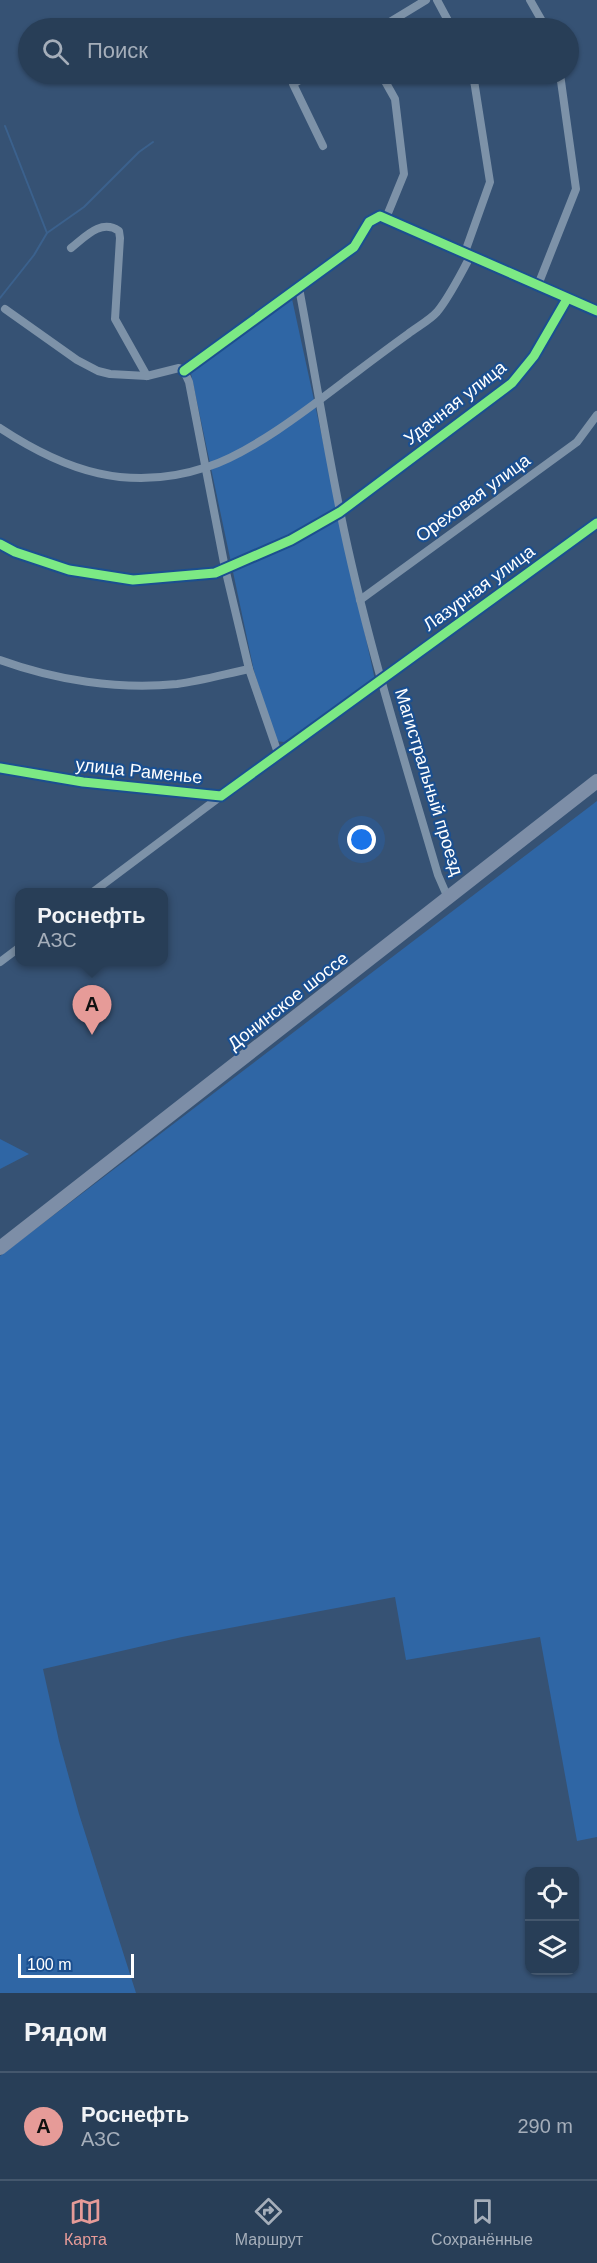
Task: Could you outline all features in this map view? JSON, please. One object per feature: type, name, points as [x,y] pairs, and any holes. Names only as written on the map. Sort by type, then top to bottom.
[{"type":"main road","name":"Донинское шоссе","points":[[0,1248],[597,781]]},
{"type":"street","points":[[396,18],[426,0]]},
{"type":"street","points":[[437,0],[447,18]]},
{"type":"street","points":[[530,0],[540,18]]},
{"type":"street","points":[[293,84],[324,146]]},
{"type":"street","points":[[383,217],[404,174],[395,99],[387,84]]},
{"type":"street","points":[[0,428],[32,449],[60,462],[93,473],[144,478],[168,476],[206,468],[249,447],[320,400],[436,313],[467,254],[490,182],[475,84]]},
{"type":"street","points":[[538,285],[576,189],[561,84]]},
{"type":"street","points":[[184,371],[354,247],[369,222],[383,217],[597,311]]},
{"type":"street","points":[[71,248],[100,227],[109,226],[119,231],[115,319],[147,376]]},
{"type":"street","name":"Магистральный проезд","points":[[299,288],[340,512],[360,600],[438,875],[448,898]]},
{"type":"street","name":"Удачная улица","points":[[0,544],[15,552],[69,570],[133,580],[215,573],[291,540],[340,512],[512,383],[534,356],[567,299]]},
{"type":"street","points":[[6,309],[90,368],[110,374],[147,376],[179,369],[184,371],[189,382],[225,568],[249,669],[278,753]]},
{"type":"street","name":"Ореховая улица","points":[[360,600],[577,442],[597,416]]},
{"type":"street","name":"Лазурная улица","points":[[381,680],[597,523]]},
{"type":"street","points":[[0,660],[27,670],[67,678],[129,685],[177,684],[249,669]]},
{"type":"street","name":"улица Раменье","points":[[0,768],[83,782],[221,796],[381,680]]},
{"type":"street","points":[[98,888],[221,796]]},
{"type":"street","points":[[0,962],[15,951]]},
{"type":"shaded area","points":[[292,299],[375,680],[284,742],[276,741],[254,671],[190,369]]},
{"type":"shaded area","points":[[597,801],[597,1837],[577,1841],[540,1637],[406,1660],[395,1597],[182,1637],[43,1669],[59,1741],[79,1814],[136,1993],[0,1993],[0,1256]]},
{"type":"shaded area","points":[[0,1139],[29,1154],[0,1169]]},
{"type":"waterway","points":[[0,298],[34,255],[47,233],[5,126]]},
{"type":"waterway","points":[[47,233],[84,207],[139,152],[153,142]]},
{"type":"cycle path","points":[[184,371],[354,247],[369,222],[380,216],[597,311]]},
{"type":"cycle path","points":[[0,544],[15,552],[69,570],[133,580],[215,573],[291,540],[340,512],[512,383],[534,356],[567,299]]},
{"type":"cycle path","points":[[0,768],[83,782],[221,796],[597,523]]},
{"type":"place","name":"Роснефть","points":[[92,1035]]}]
